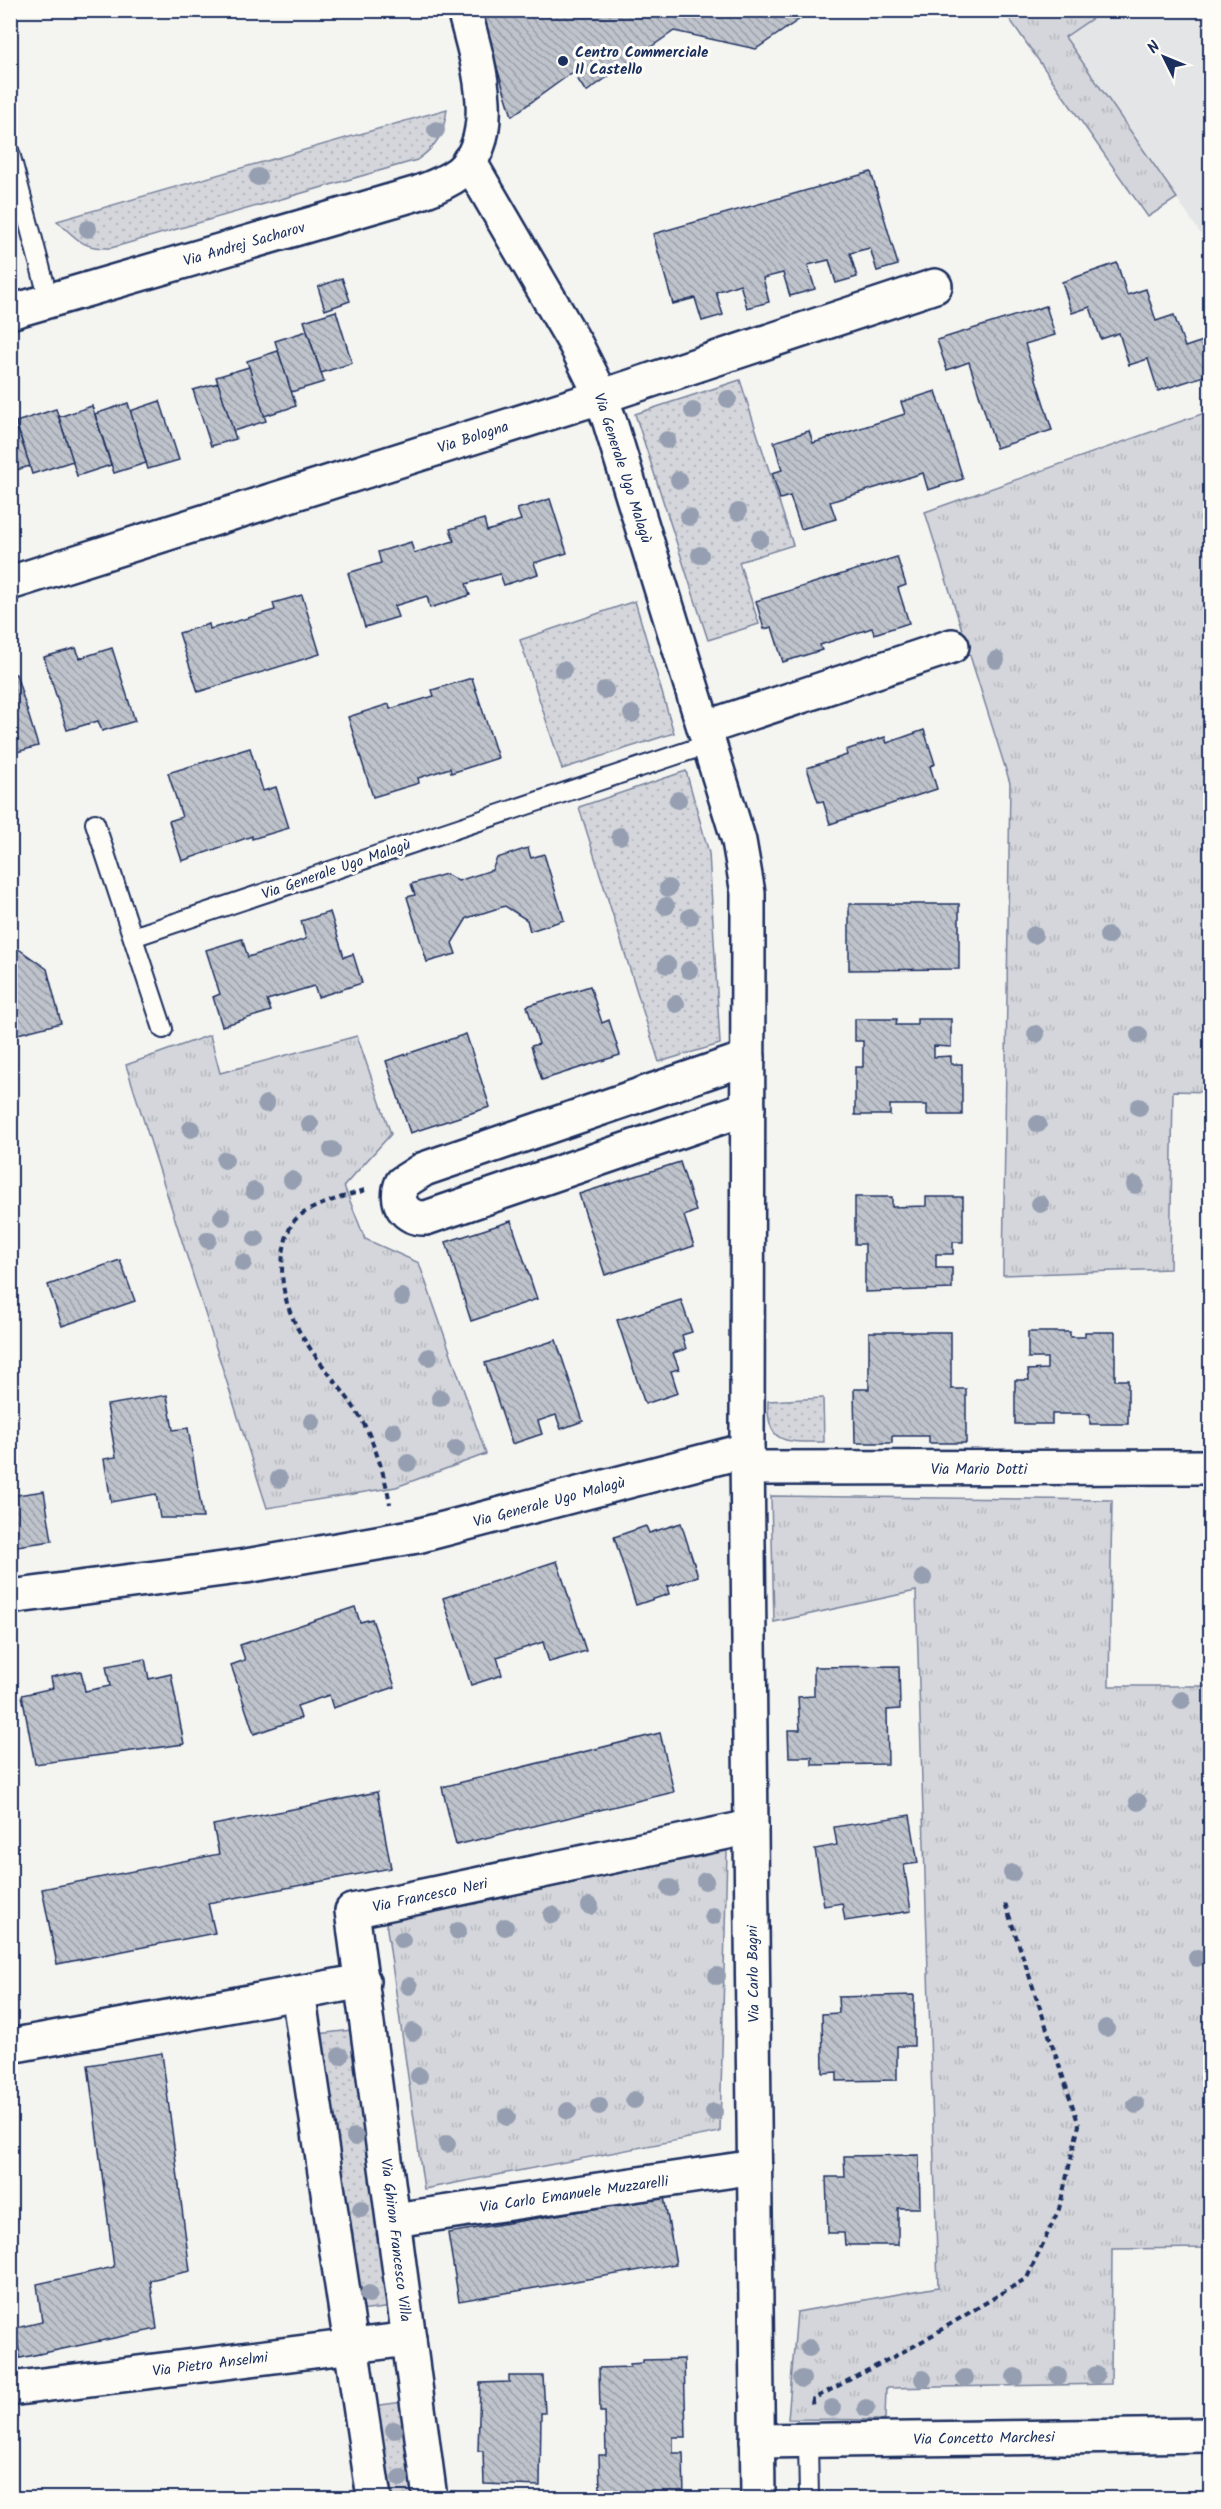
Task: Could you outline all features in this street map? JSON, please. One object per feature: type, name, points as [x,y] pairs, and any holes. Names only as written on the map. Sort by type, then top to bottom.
[{"type":"street","points":[[464,10],[478,62],[482,95],[481,132],[469,161]]},
{"type":"street","name":"Via Andrej Sacharov","points":[[10,312],[418,193],[449,180],[469,161]]},
{"type":"street","name":"Via Generale Ugo Malagù","points":[[10,1597],[246,1566],[394,1540],[747,1459],[747,881],[739,841],[600,397],[576,345],[469,161]]},
{"type":"street","name":"Via Bologna","points":[[10,583],[600,397],[935,286]]},
{"type":"street","name":"Via Generale Ugo Malagù","points":[[707,736],[952,646]]},
{"type":"street","points":[[748,1058],[424,1169],[402,1183],[399,1201],[403,1210],[411,1217],[426,1218],[748,1108]]},
{"type":"street","name":"Via Mario Dotti","points":[[747,1459],[1210,1467]]},
{"type":"street","name":"Via Carlo Bagni","points":[[747,1459],[758,2499]]},
{"type":"street","name":"Via Francesco Neri","points":[[363,1981],[352,1911],[751,1827]]},
{"type":"street","points":[[10,2046],[363,1981]]},
{"type":"street","name":"Via Ghiron Francesco Villa","points":[[363,1981],[429,2499]]},
{"type":"street","points":[[298,1993],[374,2499]]},
{"type":"street","name":"Via Carlo Emanuele Muzzarelli","points":[[394,2220],[755,2167]]},
{"type":"street","name":"Via Pietro Anselmi","points":[[10,2389],[409,2339]]},
{"type":"street","name":"Via Concetto Marchesi","points":[[758,2441],[1210,2434]]},
{"type":"lane","points":[[10,153],[49,300]]},
{"type":"lane","name":"Via Generale Ugo Malagù","points":[[133,937],[707,736]]},
{"type":"lane","points":[[95,823],[164,1029]]},
{"type":"lane","points":[[808,2440],[809,2499]]},
{"type":"path","points":[[371,1188],[319,1206],[295,1219],[286,1237],[282,1265],[287,1301],[301,1339],[366,1427],[388,1494],[394,1540]]},
{"type":"path","points":[[808,2440],[813,2399],[914,2346],[1027,2278],[1059,2209],[1079,2125],[1004,1900]]},
{"type":"shaded area","points":[[1103,11],[1210,11],[1210,247],[1065,37]]},
{"type":"green space","points":[[1004,11],[1103,11],[1065,37],[1177,198],[1148,217]]},
{"type":"green space","points":[[447,109],[444,125],[438,138],[430,150],[417,160],[111,248],[86,245],[57,221]]},
{"type":"green space","points":[[10,209],[18,240],[17,255],[11,271]]},
{"type":"green space","points":[[740,380],[793,545],[739,562],[759,624],[708,640],[635,414]]},
{"type":"green space","points":[[1210,411],[1210,1092],[1173,1091],[1170,1269],[1003,1275],[1010,783],[925,512]]},
{"type":"green space","points":[[635,601],[674,733],[562,769],[520,640]]},
{"type":"green space","points":[[686,771],[709,853],[720,1044],[659,1062],[579,807]]},
{"type":"green space","points":[[210,1035],[220,1073],[357,1036],[391,1134],[344,1186],[365,1239],[419,1263],[486,1454],[396,1487],[267,1508],[126,1065]]},
{"type":"green space","points":[[823,1398],[824,1442],[789,1441],[775,1434],[768,1416],[768,1401]]},
{"type":"green space","points":[[771,1496],[1112,1500],[1109,1686],[1210,1686],[1210,2248],[1112,2249],[1111,2384],[886,2388],[885,2420],[788,2419],[797,2312],[938,2287],[916,1591],[774,1622]]},
{"type":"green space","points":[[727,1851],[720,2132],[424,2189],[386,1922]]},
{"type":"green space","points":[[360,2029],[393,2307],[351,2312],[318,2034]]},
{"type":"green space","points":[[403,2402],[417,2495],[388,2498],[373,2406]]},
{"type":"building","name":"Centro Commerciale Il Castello","points":[[479,10],[813,10],[756,49],[674,31],[586,92],[573,72],[512,116]]},
{"type":"building","points":[[871,172],[898,265],[877,271],[870,248],[850,253],[857,277],[836,283],[829,260],[808,265],[815,289],[790,296],[783,273],[763,278],[769,302],[747,308],[740,284],[716,292],[723,315],[702,321],[695,298],[673,304],[653,234]]},
{"type":"building","points":[[1117,263],[1127,295],[1146,289],[1156,321],[1174,315],[1185,347],[1203,341],[1210,363],[1210,374],[1158,391],[1148,359],[1129,365],[1119,333],[1101,339],[1090,307],[1072,313],[1062,282]]},
{"type":"building","points":[[342,278],[350,301],[325,310],[318,287]]},
{"type":"building","points":[[1046,306],[1055,335],[1025,344],[1052,430],[996,448],[969,362],[947,370],[937,340]]},
{"type":"building","points":[[336,311],[352,363],[321,373],[304,321]]},
{"type":"building","points":[[307,331],[324,382],[291,392],[275,341]]},
{"type":"building","points":[[278,351],[296,406],[264,416],[247,361]]},
{"type":"building","points":[[249,367],[266,421],[233,431],[216,377]]},
{"type":"building","points":[[218,383],[236,439],[211,446],[193,390]]},
{"type":"building","points":[[936,391],[963,479],[928,490],[923,473],[830,502],[836,519],[801,529],[790,496],[780,499],[772,473],[782,470],[774,442],[809,431],[813,443],[905,414],[901,402]]},
{"type":"building","points":[[160,401],[179,460],[148,469],[130,411]]},
{"type":"building","points":[[128,403],[146,463],[114,473],[95,414]]},
{"type":"building","points":[[92,406],[111,465],[77,476],[59,417]]},
{"type":"building","points":[[56,409],[73,461],[32,474],[16,422]]},
{"type":"building","points":[[13,415],[30,466],[10,472],[10,416]]},
{"type":"building","points":[[550,499],[567,553],[534,563],[538,574],[504,585],[500,574],[466,584],[470,595],[430,608],[427,596],[394,606],[398,617],[365,627],[348,573],[381,563],[378,552],[411,542],[414,553],[454,541],[450,529],[484,519],[487,531],[521,520],[517,509]]},
{"type":"building","points":[[897,557],[906,585],[898,588],[909,623],[874,634],[872,628],[820,645],[822,650],[783,662],[772,627],[764,629],[756,601]]},
{"type":"building","points":[[302,595],[320,654],[198,692],[179,633],[209,624],[210,629],[275,610],[273,603]]},
{"type":"building","points":[[76,648],[80,658],[112,648],[135,721],[102,731],[98,721],[67,730],[44,657]]},
{"type":"building","points":[[16,674],[38,746],[10,754],[10,675]]},
{"type":"building","points":[[472,678],[498,758],[451,773],[450,768],[418,778],[419,783],[373,797],[348,717],[389,704],[390,709],[434,696],[432,690]]},
{"type":"building","points":[[924,730],[935,764],[930,766],[937,789],[830,824],[823,801],[818,802],[807,768],[847,755],[846,750],[885,737],[887,743]]},
{"type":"building","points":[[250,748],[263,791],[276,787],[289,828],[252,839],[252,836],[182,861],[169,821],[182,817],[168,773]]},
{"type":"building","points":[[528,848],[531,858],[544,854],[564,920],[530,931],[527,920],[505,906],[467,918],[452,943],[456,954],[427,962],[407,897],[415,895],[411,884],[446,874],[458,881],[492,870],[497,858]]},
{"type":"building","points":[[849,904],[959,904],[959,969],[849,970]]},
{"type":"building","points":[[330,912],[344,957],[353,954],[362,983],[318,997],[314,986],[267,1000],[271,1011],[222,1026],[213,997],[220,994],[206,950],[242,939],[248,957],[306,939],[301,921]]},
{"type":"building","points":[[10,943],[47,969],[61,1023],[10,1036]]},
{"type":"building","points":[[590,986],[602,1023],[609,1020],[620,1055],[542,1080],[531,1046],[539,1044],[527,1006]]},
{"type":"building","points":[[855,1019],[897,1019],[896,1025],[917,1025],[917,1019],[951,1019],[951,1047],[934,1046],[934,1057],[951,1056],[951,1064],[962,1064],[962,1115],[927,1115],[927,1105],[890,1105],[890,1115],[855,1115],[855,1067],[863,1067],[863,1041],[855,1041]]},
{"type":"building","points":[[466,1034],[490,1107],[410,1133],[386,1061]]},
{"type":"building","points":[[680,1162],[696,1211],[684,1216],[694,1246],[605,1275],[579,1194]]},
{"type":"building","points":[[855,1197],[892,1197],[892,1207],[926,1206],[926,1197],[963,1197],[963,1242],[953,1242],[953,1254],[936,1254],[936,1268],[952,1268],[952,1289],[865,1292],[865,1244],[855,1244]]},
{"type":"building","points":[[511,1221],[537,1299],[471,1321],[446,1242]]},
{"type":"building","points":[[120,1260],[135,1301],[62,1326],[48,1285]]},
{"type":"building","points":[[681,1300],[692,1332],[682,1335],[686,1349],[673,1353],[679,1369],[671,1371],[678,1393],[645,1404],[617,1320]]},
{"type":"building","points":[[869,1332],[951,1332],[951,1389],[966,1389],[966,1443],[929,1443],[929,1436],[892,1436],[892,1443],[855,1443],[854,1389],[869,1389]]},
{"type":"building","points":[[1028,1332],[1070,1332],[1070,1337],[1085,1337],[1085,1332],[1115,1332],[1115,1380],[1128,1380],[1128,1424],[1090,1424],[1090,1414],[1052,1414],[1052,1424],[1015,1424],[1015,1380],[1029,1380],[1028,1370],[1047,1369],[1047,1358],[1028,1358]]},
{"type":"building","points":[[556,1340],[583,1421],[561,1429],[556,1415],[538,1421],[542,1434],[512,1444],[485,1363]]},
{"type":"building","points":[[167,1395],[173,1430],[188,1428],[203,1518],[160,1518],[156,1494],[111,1502],[104,1459],[116,1457],[107,1405]]},
{"type":"building","points":[[44,1491],[52,1541],[10,1547],[10,1496]]},
{"type":"building","points":[[681,1523],[698,1576],[667,1587],[669,1594],[636,1605],[614,1537],[646,1526],[649,1533]]},
{"type":"building","points":[[557,1561],[586,1651],[549,1662],[543,1642],[497,1657],[502,1675],[471,1685],[443,1598]]},
{"type":"building","points":[[355,1607],[360,1622],[372,1619],[395,1687],[333,1708],[329,1695],[297,1706],[301,1718],[254,1734],[231,1665],[245,1660],[240,1645]]},
{"type":"building","points":[[145,1659],[149,1679],[171,1674],[184,1744],[35,1764],[22,1695],[53,1688],[51,1677],[81,1671],[85,1691],[110,1686],[106,1666]]},
{"type":"building","points":[[899,1666],[900,1709],[887,1710],[888,1764],[812,1765],[812,1757],[789,1757],[788,1730],[800,1730],[798,1697],[814,1696],[814,1667]]},
{"type":"building","points":[[660,1733],[674,1792],[456,1845],[442,1787]]},
{"type":"building","points":[[377,1792],[391,1868],[208,1903],[215,1933],[57,1964],[42,1889],[219,1854],[213,1825]]},
{"type":"building","points":[[910,1815],[918,1863],[904,1865],[911,1911],[845,1921],[842,1903],[824,1906],[815,1849],[837,1845],[834,1827]]},
{"type":"building","points":[[914,1995],[914,2046],[897,2046],[897,2080],[837,2081],[837,2072],[823,2073],[822,2014],[839,2013],[838,1997]]},
{"type":"building","points":[[162,2053],[190,2271],[150,2280],[157,2329],[20,2358],[16,2328],[42,2322],[37,2284],[114,2267],[88,2065]]},
{"type":"building","points":[[919,2155],[920,2208],[898,2208],[898,2245],[845,2245],[844,2233],[828,2233],[826,2177],[845,2177],[844,2156]]},
{"type":"building","points":[[664,2197],[676,2264],[459,2301],[448,2233]]},
{"type":"building","points":[[684,2359],[686,2437],[673,2437],[673,2453],[683,2453],[684,2498],[607,2498],[600,2490],[599,2455],[606,2455],[605,2412],[600,2412],[599,2368],[630,2367],[630,2364],[643,2363],[643,2360]]},
{"type":"building","points":[[509,2376],[543,2376],[545,2413],[541,2413],[540,2486],[484,2484],[483,2451],[478,2451],[480,2383],[509,2382]]},
{"type":"place","name":"Centro Commerciale Il Castello","points":[[563,61]]}]
